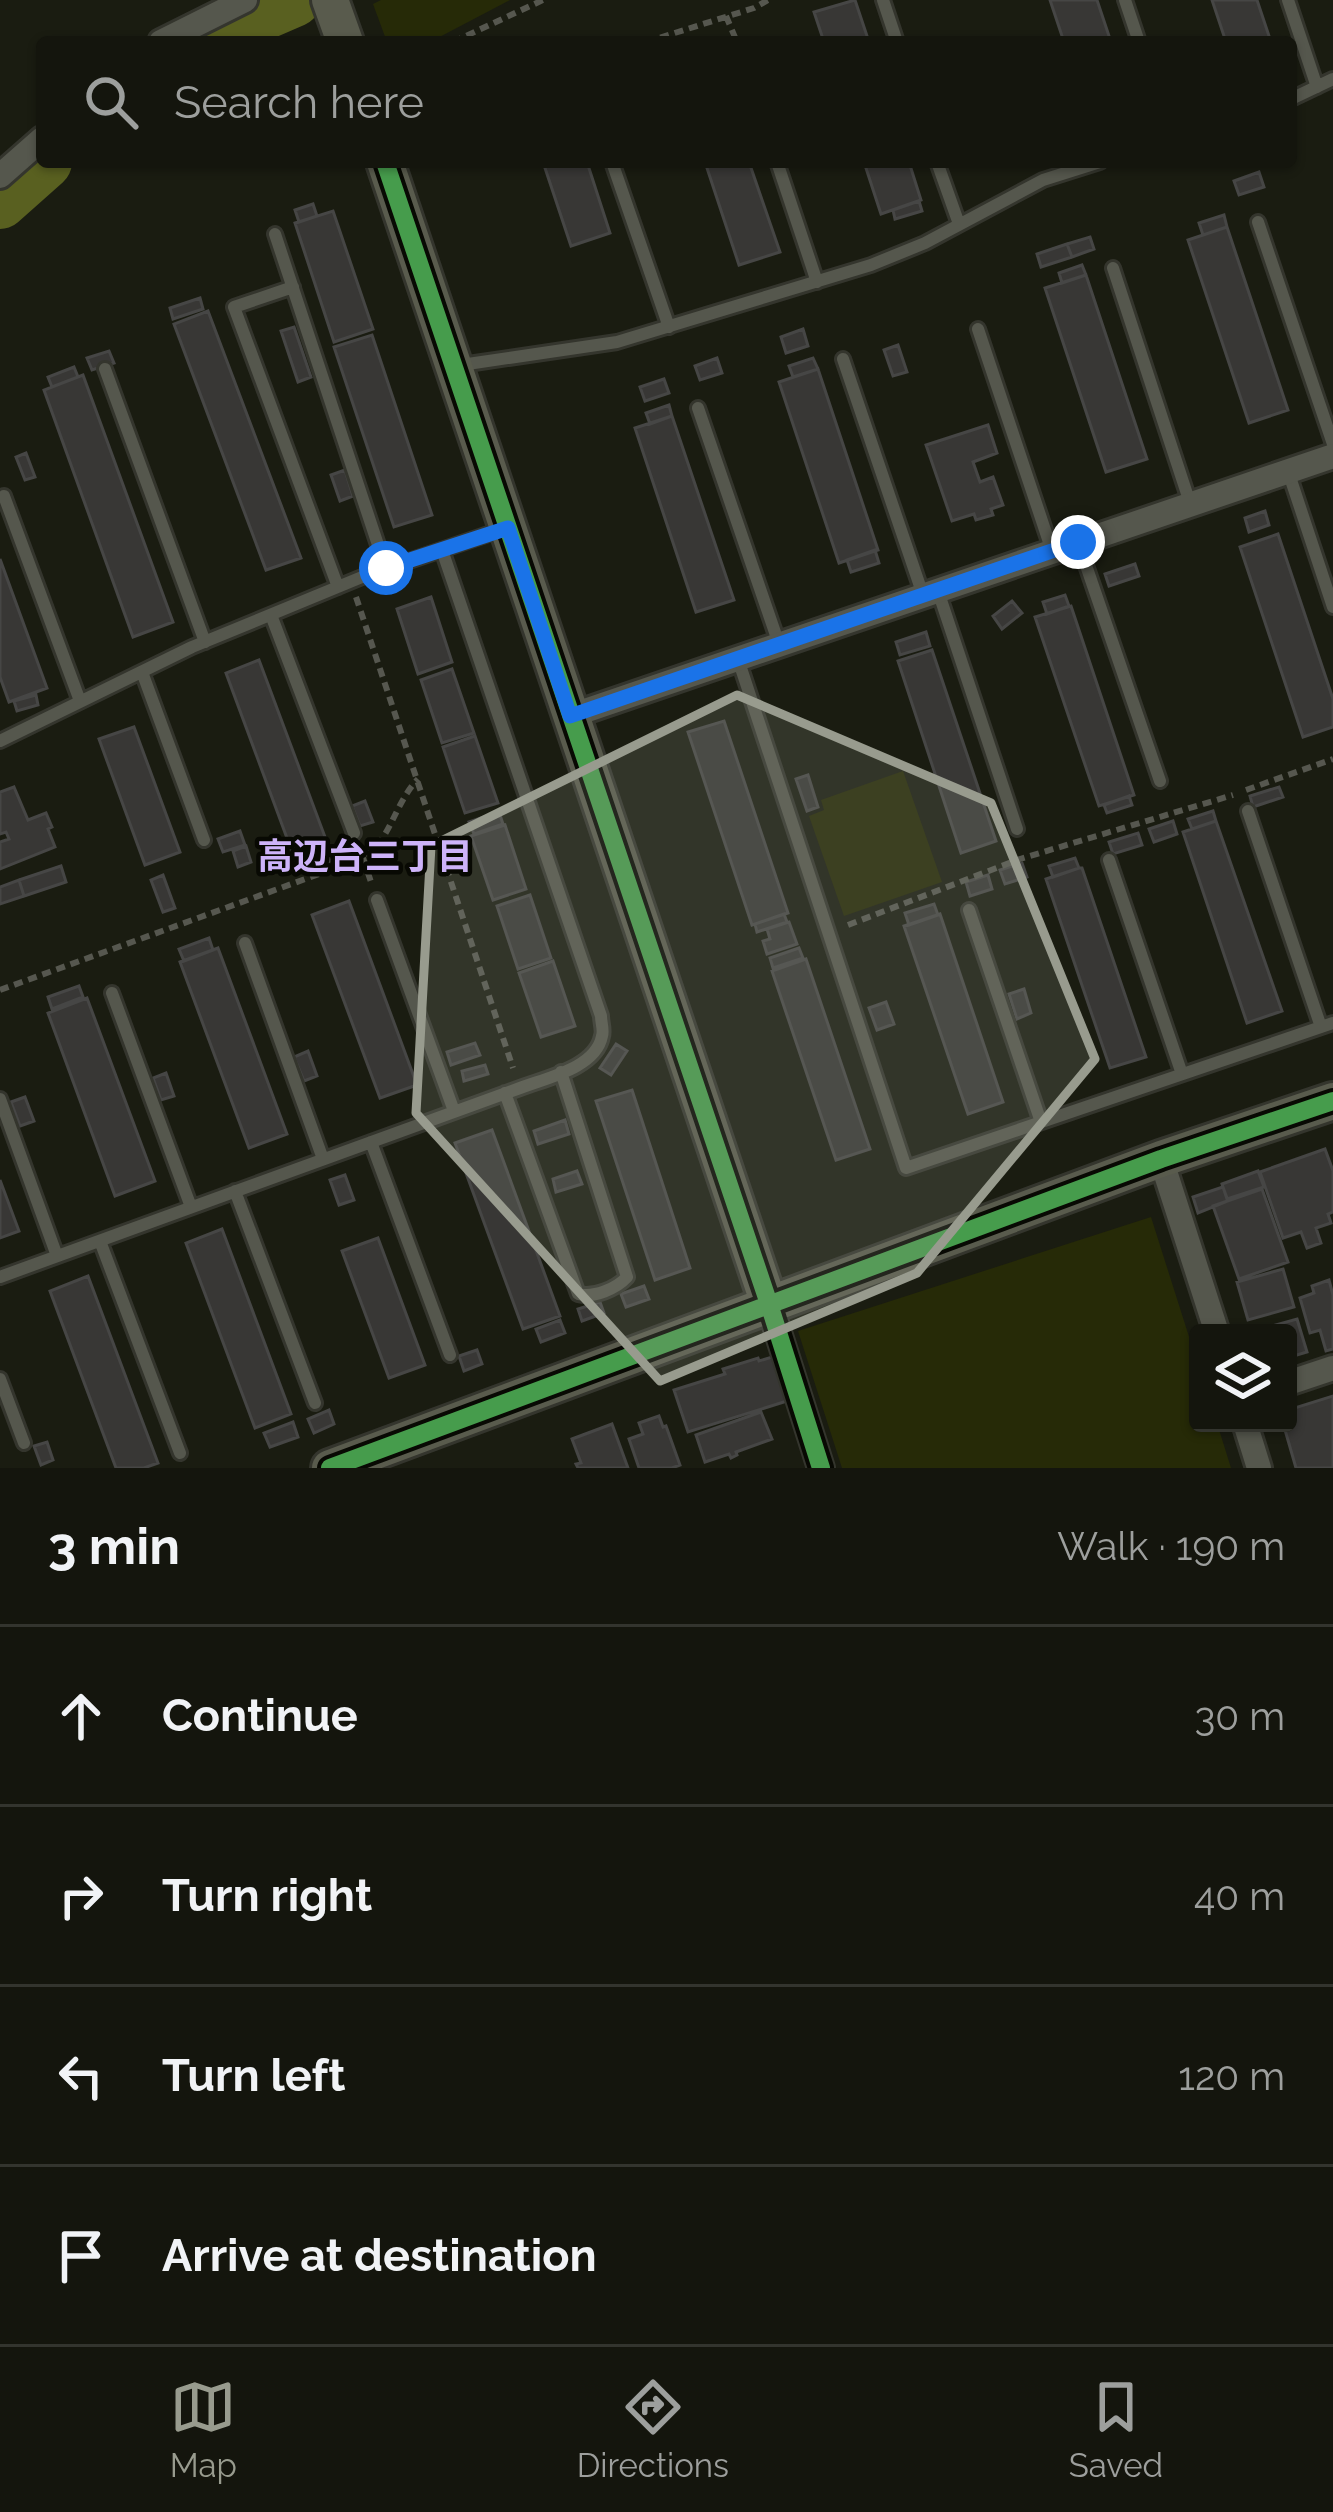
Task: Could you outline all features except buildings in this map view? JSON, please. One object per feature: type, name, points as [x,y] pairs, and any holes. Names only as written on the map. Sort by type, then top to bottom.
[{"type":"street","points":[[172,36],[244,0]]},
{"type":"street","points":[[330,0],[342,36]]},
{"type":"street","points":[[0,176],[36,144]]},
{"type":"street","points":[[388,168],[821,1468]]},
{"type":"street","points":[[570,716],[1333,455]]},
{"type":"street","points":[[330,1468],[1161,1159],[1333,1101]]},
{"type":"street","points":[[1161,1159],[1214,1324]]},
{"type":"street","points":[[1297,1380],[1333,1368]]},
{"type":"street","points":[[1248,1432],[1259,1468]]},
{"type":"lane","points":[[883,0],[895,36]]},
{"type":"lane","points":[[1125,0],[1137,36]]},
{"type":"lane","points":[[1288,0],[1318,87]]},
{"type":"lane","points":[[1297,96],[1333,79]]},
{"type":"lane","points":[[615,168],[669,327]]},
{"type":"lane","points":[[779,168],[817,282]]},
{"type":"lane","points":[[940,168],[958,224]]},
{"type":"lane","points":[[453,366],[616,342],[872,266],[1043,179],[1080,168]]},
{"type":"lane","points":[[1258,222],[1333,444]]},
{"type":"lane","points":[[275,234],[386,568]]},
{"type":"lane","points":[[1113,268],[1190,503]]},
{"type":"lane","points":[[293,287],[234,307],[345,585]]},
{"type":"lane","points":[[978,329],[1052,551]]},
{"type":"lane","points":[[843,358],[1017,829]]},
{"type":"lane","points":[[105,369],[205,642]]},
{"type":"lane","points":[[698,408],[779,644]]},
{"type":"lane","points":[[1287,470],[1333,607]]},
{"type":"lane","points":[[4,496],[80,701]]},
{"type":"lane","points":[[0,740],[205,642],[386,568],[508,528]]},
{"type":"lane","points":[[1078,542],[1160,781]]},
{"type":"lane","points":[[0,1277],[520,1088],[593,1055],[602,1037],[601,1016],[442,550]]},
{"type":"lane","points":[[271,615],[354,832]]},
{"type":"lane","points":[[738,658],[906,1168],[1327,1025],[1247,811]]},
{"type":"lane","points":[[142,672],[205,840]]},
{"type":"lane","points":[[1109,860],[1182,1074]]},
{"type":"lane","points":[[377,900],[454,1111]]},
{"type":"lane","points":[[969,910],[1041,1122]]},
{"type":"lane","points":[[244,943],[323,1159]]},
{"type":"lane","points":[[112,993],[191,1207]]},
{"type":"lane","points":[[505,1093],[578,1294],[589,1296],[620,1285],[627,1277],[561,1072]]},
{"type":"lane","points":[[0,1100],[57,1256]]},
{"type":"lane","points":[[370,1142],[450,1355]]},
{"type":"lane","points":[[235,1191],[315,1403]]},
{"type":"lane","points":[[100,1241],[179,1453]]},
{"type":"lane","points":[[0,1379],[24,1443]]},
{"type":"path","points":[[466,36],[543,0]]},
{"type":"path","points":[[664,36],[768,0]]},
{"type":"path","points":[[726,16],[735,36]]},
{"type":"path","points":[[345,585],[418,779],[520,1088]]},
{"type":"path","points":[[827,934],[1020,859],[1333,759]]},
{"type":"path","points":[[0,990],[363,858],[378,848],[404,794],[418,779]]},
{"type":"path","points":[[354,832],[377,900]]},
{"type":"highlighted area","points":[[737,695],[991,803],[1095,1059],[917,1273],[660,1381],[416,1113],[431,846]]},
{"type":"green space","points":[[381,0],[510,0],[441,36],[385,36],[373,4]]},
{"type":"green space","points":[[903,771],[942,882],[844,916],[809,816],[824,810],[821,800]]},
{"type":"green space","points":[[1151,1217],[1189,1337],[1189,1432],[1220,1432],[1231,1468],[842,1468],[798,1331]]},
{"type":"waterway","points":[[211,36],[294,0]]},
{"type":"waterway","points":[[0,202],[38,168]]},
{"type":"cycle path","points":[[387,168],[821,1468]]},
{"type":"cycle path","points":[[330,1468],[1161,1159],[1333,1101]]},
{"type":"district","name":"高辺台三丁目","points":[[365,856]]},
{"type":"route","points":[[386,568],[508,528],[570,716],[1078,542]]}]
